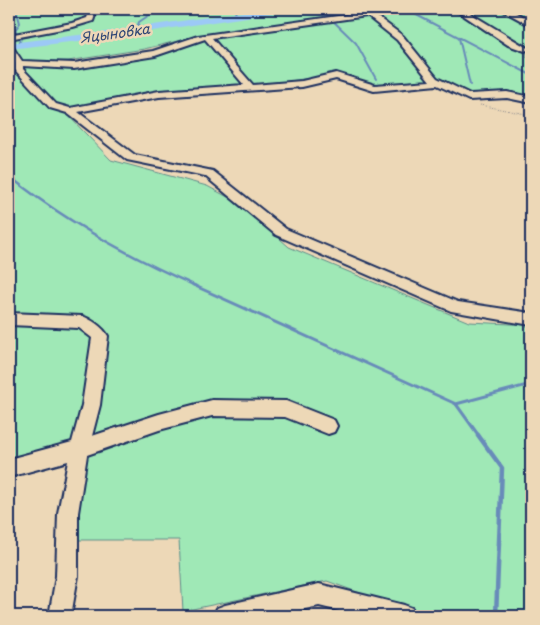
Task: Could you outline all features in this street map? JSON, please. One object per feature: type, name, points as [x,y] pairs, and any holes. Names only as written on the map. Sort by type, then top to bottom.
[{"type":"lane","points":[[16,36],[44,29],[73,25],[90,19],[94,9]]},
{"type":"lane","points":[[19,63],[74,66],[155,53],[207,37],[402,9],[434,9]]},
{"type":"lane","points":[[458,9],[511,43],[529,50]]},
{"type":"lane","points":[[504,9],[531,24]]},
{"type":"lane","points":[[369,14],[400,38],[434,80],[469,97],[507,95],[531,100]]},
{"type":"lane","points":[[207,37],[251,88]]},
{"type":"lane","points":[[10,50],[19,63],[19,70],[53,106],[70,111],[131,158],[209,173],[281,232],[456,307],[531,319]]},
{"type":"lane","points":[[70,111],[159,94],[302,84],[336,76],[374,88],[435,84],[434,80]]},
{"type":"lane","points":[[9,319],[82,322],[100,336],[91,405],[79,449],[68,513],[67,576],[60,616]]},
{"type":"lane","points":[[9,468],[79,449],[159,422],[212,408],[286,409],[328,426]]},
{"type":"lane","points":[[225,616],[319,595],[404,616]]},
{"type":"path","points":[[469,97],[484,107],[531,114]]},
{"type":"green space","points":[[9,9],[531,9],[531,43],[528,43],[526,57],[531,61],[531,97],[522,94],[500,93],[480,97],[435,80],[395,85],[372,84],[337,74],[62,109],[111,160],[207,186],[241,204],[289,247],[469,322],[531,325],[531,616],[423,616],[327,581],[183,611],[179,540],[62,540],[75,444],[9,463]],"holes":[[[301,20],[321,23],[198,40],[162,50],[68,65],[12,68],[11,65],[31,62],[68,61],[144,49],[194,37],[289,25]]]},
{"type":"waterway","points":[[16,9],[20,23],[15,30],[21,38],[19,45]]},
{"type":"waterway","points":[[136,31],[139,22],[158,9]]},
{"type":"waterway","name":"Яцыновка","points":[[235,9],[236,16]]},
{"type":"waterway","name":"Яцыновка","points":[[9,46],[105,35],[280,9]]},
{"type":"waterway","name":"Яцыновка","points":[[306,9],[325,13],[332,9]]},
{"type":"waterway","points":[[405,9],[531,75]]},
{"type":"waterway","points":[[325,13],[356,43],[376,79]]},
{"type":"waterway","points":[[459,38],[470,85]]},
{"type":"waterway","points":[[9,176],[75,223],[147,263],[196,286]]},
{"type":"waterway","points":[[193,285],[456,404]]},
{"type":"waterway","points":[[456,404],[531,384]]},
{"type":"waterway","points":[[456,404],[479,436]]},
{"type":"waterway","points":[[478,435],[502,468],[496,616]]}]
